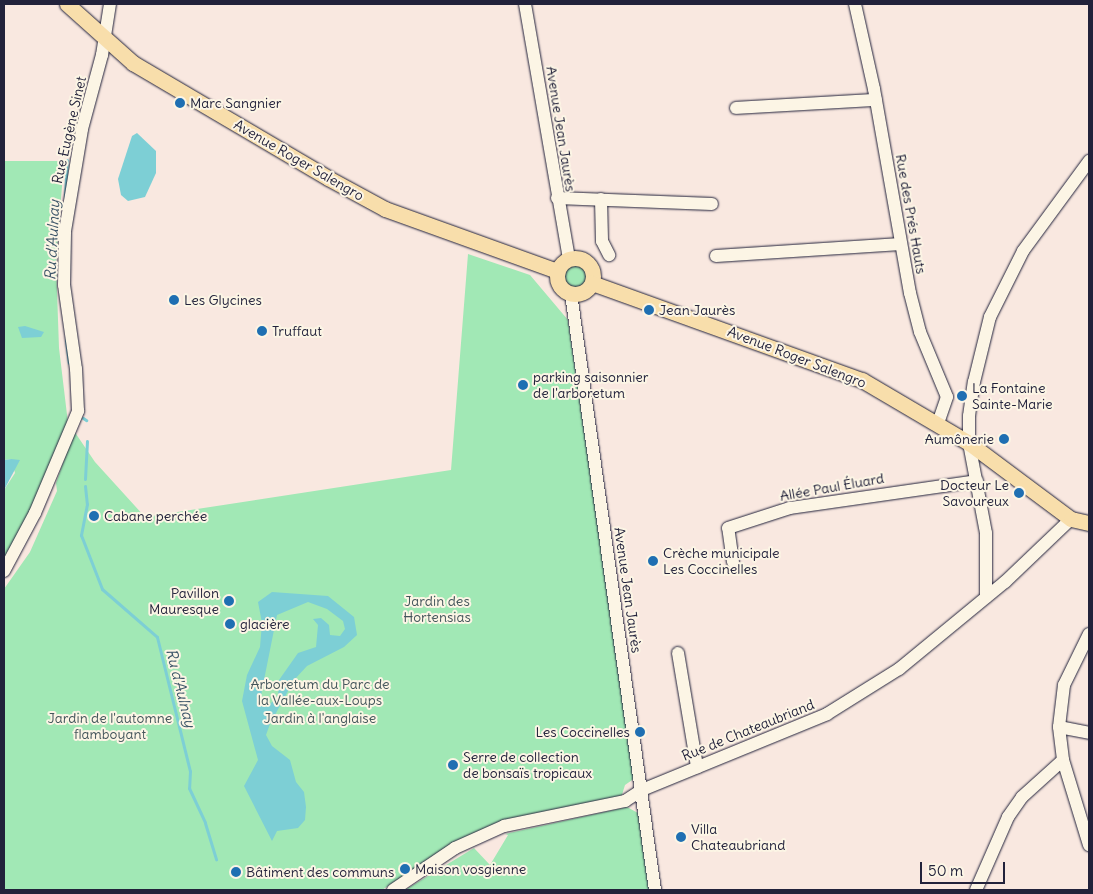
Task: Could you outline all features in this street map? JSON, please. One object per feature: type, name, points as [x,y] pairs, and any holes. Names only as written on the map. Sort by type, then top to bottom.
[{"type":"main road","name":"Avenue Roger Salengro","points":[[67,4],[133,63],[296,161],[385,209],[557,271]]},
{"type":"main road","points":[[576,258],[589,264],[593,276],[592,283],[580,294],[572,294],[559,285],[557,271],[569,259],[576,258]]},
{"type":"main road","name":"Avenue Roger Salengro","points":[[592,283],[862,380],[938,423],[969,443],[1071,519],[1089,523]]},
{"type":"street","name":"Rue Eugène Sinet","points":[[4,571],[35,513],[78,411],[78,386],[64,284],[65,231],[83,122],[105,38],[110,4]]},
{"type":"street","name":"Avenue Jean Jaurès","points":[[525,4],[569,259]]},
{"type":"street","name":"Rue des Prés Hauts","points":[[855,4],[876,100],[901,244],[920,332],[947,397],[938,423]]},
{"type":"street","points":[[736,108],[876,100]]},
{"type":"street","points":[[986,597],[986,533],[969,443],[969,416],[974,382],[990,317],[1023,251],[1089,161]]},
{"type":"street","points":[[557,198],[712,204]]},
{"type":"street","points":[[601,199],[602,241],[609,255]]},
{"type":"street","points":[[716,256],[901,244]]},
{"type":"street","name":"Avenue Jean Jaurès","points":[[572,294],[655,890]]},
{"type":"street","name":"Allée Paul Éluard","points":[[733,562],[728,528],[790,508],[977,481]]},
{"type":"street","name":"Rue de Chateaubriand","points":[[393,890],[455,848],[504,826],[616,804],[642,790],[827,714],[900,669],[1056,536],[1071,519]]},
{"type":"street","points":[[1089,634],[1064,685],[1059,727],[1063,760],[1089,845]]},
{"type":"street","points":[[678,653],[697,767]]},
{"type":"street","points":[[1059,727],[1089,733]]},
{"type":"street","points":[[976,890],[1008,817],[1022,797],[1063,760]]},
{"type":"green space","points":[[4,161],[64,161],[56,262],[59,348],[68,423],[16,546],[4,562],[4,490],[15,473],[11,459],[4,460]]},
{"type":"green space","name":"Arboretum du Parc de la Vallée-aux-Loups","points":[[468,254],[530,275],[568,320],[635,778],[625,785],[621,798],[510,819],[437,854],[382,890],[4,890],[4,589],[30,552],[57,491],[56,483],[74,431],[95,462],[145,517],[451,470]]},
{"type":"green space","points":[[575,264],[583,268],[587,276],[583,284],[575,288],[567,284],[563,276],[567,268]]},
{"type":"green space","points":[[627,807],[638,813],[649,890],[405,890],[474,848],[490,865],[508,835],[505,834]]},
{"type":"water","points":[[137,133],[156,151],[156,173],[145,197],[128,201],[121,195],[118,179],[132,136]]},
{"type":"water","points":[[25,326],[44,332],[41,337],[22,338],[18,327]]},
{"type":"water","points":[[4,460],[20,460],[4,490]]},
{"type":"water","points":[[272,592],[328,596],[354,617],[357,635],[344,647],[307,666],[294,680],[270,724],[266,735],[272,746],[290,760],[296,782],[304,792],[306,807],[305,820],[298,828],[277,831],[272,841],[244,786],[258,760],[242,701],[247,675],[260,647],[262,623],[258,602]],"holes":[[[308,602],[327,609],[343,621],[345,629],[340,636],[330,635],[329,625],[321,618],[313,619],[318,625],[316,647],[298,653],[279,680],[278,696],[269,705],[260,703],[277,615]]]},
{"type":"waterway","name":"Ru d'Aulnay","points":[[65,196],[67,160]]},
{"type":"waterway","name":"Ru d'Aulnay","points":[[66,340],[69,363]]},
{"type":"waterway","name":"Ru d'Aulnay","points":[[85,479],[87,441]]},
{"type":"waterway","name":"Ru d'Aulnay","points":[[85,486],[87,504],[81,535],[102,589],[157,637],[190,771],[189,788],[205,823],[216,859]]},
{"type":"place","name":"Marc Sangnier","points":[[180,103]]},
{"type":"place","name":"Les Glycines","points":[[174,300]]},
{"type":"place","name":"Jean Jaurès","points":[[649,310]]},
{"type":"place","name":"Truffaut","points":[[262,331]]},
{"type":"place","name":"parking saisonnier de l'arboretum","points":[[523,385]]},
{"type":"place","name":"La Fontaine Sainte-Marie","points":[[962,396]]},
{"type":"place","name":"Aumônerie","points":[[1004,439]]},
{"type":"place","name":"Docteur Le Savoureux","points":[[1019,493]]},
{"type":"place","name":"Cabane perchée","points":[[94,516]]},
{"type":"place","name":"Crèche municipale Les Coccinelles","points":[[653,561]]},
{"type":"place","name":"Pavillon Mauresque","points":[[229,601]]},
{"type":"place","name":"glacière","points":[[230,624]]},
{"type":"place","name":"Les Coccinelles","points":[[640,732]]},
{"type":"place","name":"Serre de collection de bonsaïs tropicaux","points":[[453,765]]},
{"type":"place","name":"Villa Chateaubriand","points":[[681,837]]},
{"type":"place","name":"Maison vosgienne","points":[[405,869]]},
{"type":"place","name":"Bâtiment des communs","points":[[236,872]]},
{"type":"park label","name":"Jardin des Hortensias","points":[[437,610]]},
{"type":"park label","name":"Jardin à l'anglaise","points":[[320,718]]},
{"type":"park label","name":"Jardin de l'automne flamboyant","points":[[110,726]]}]
